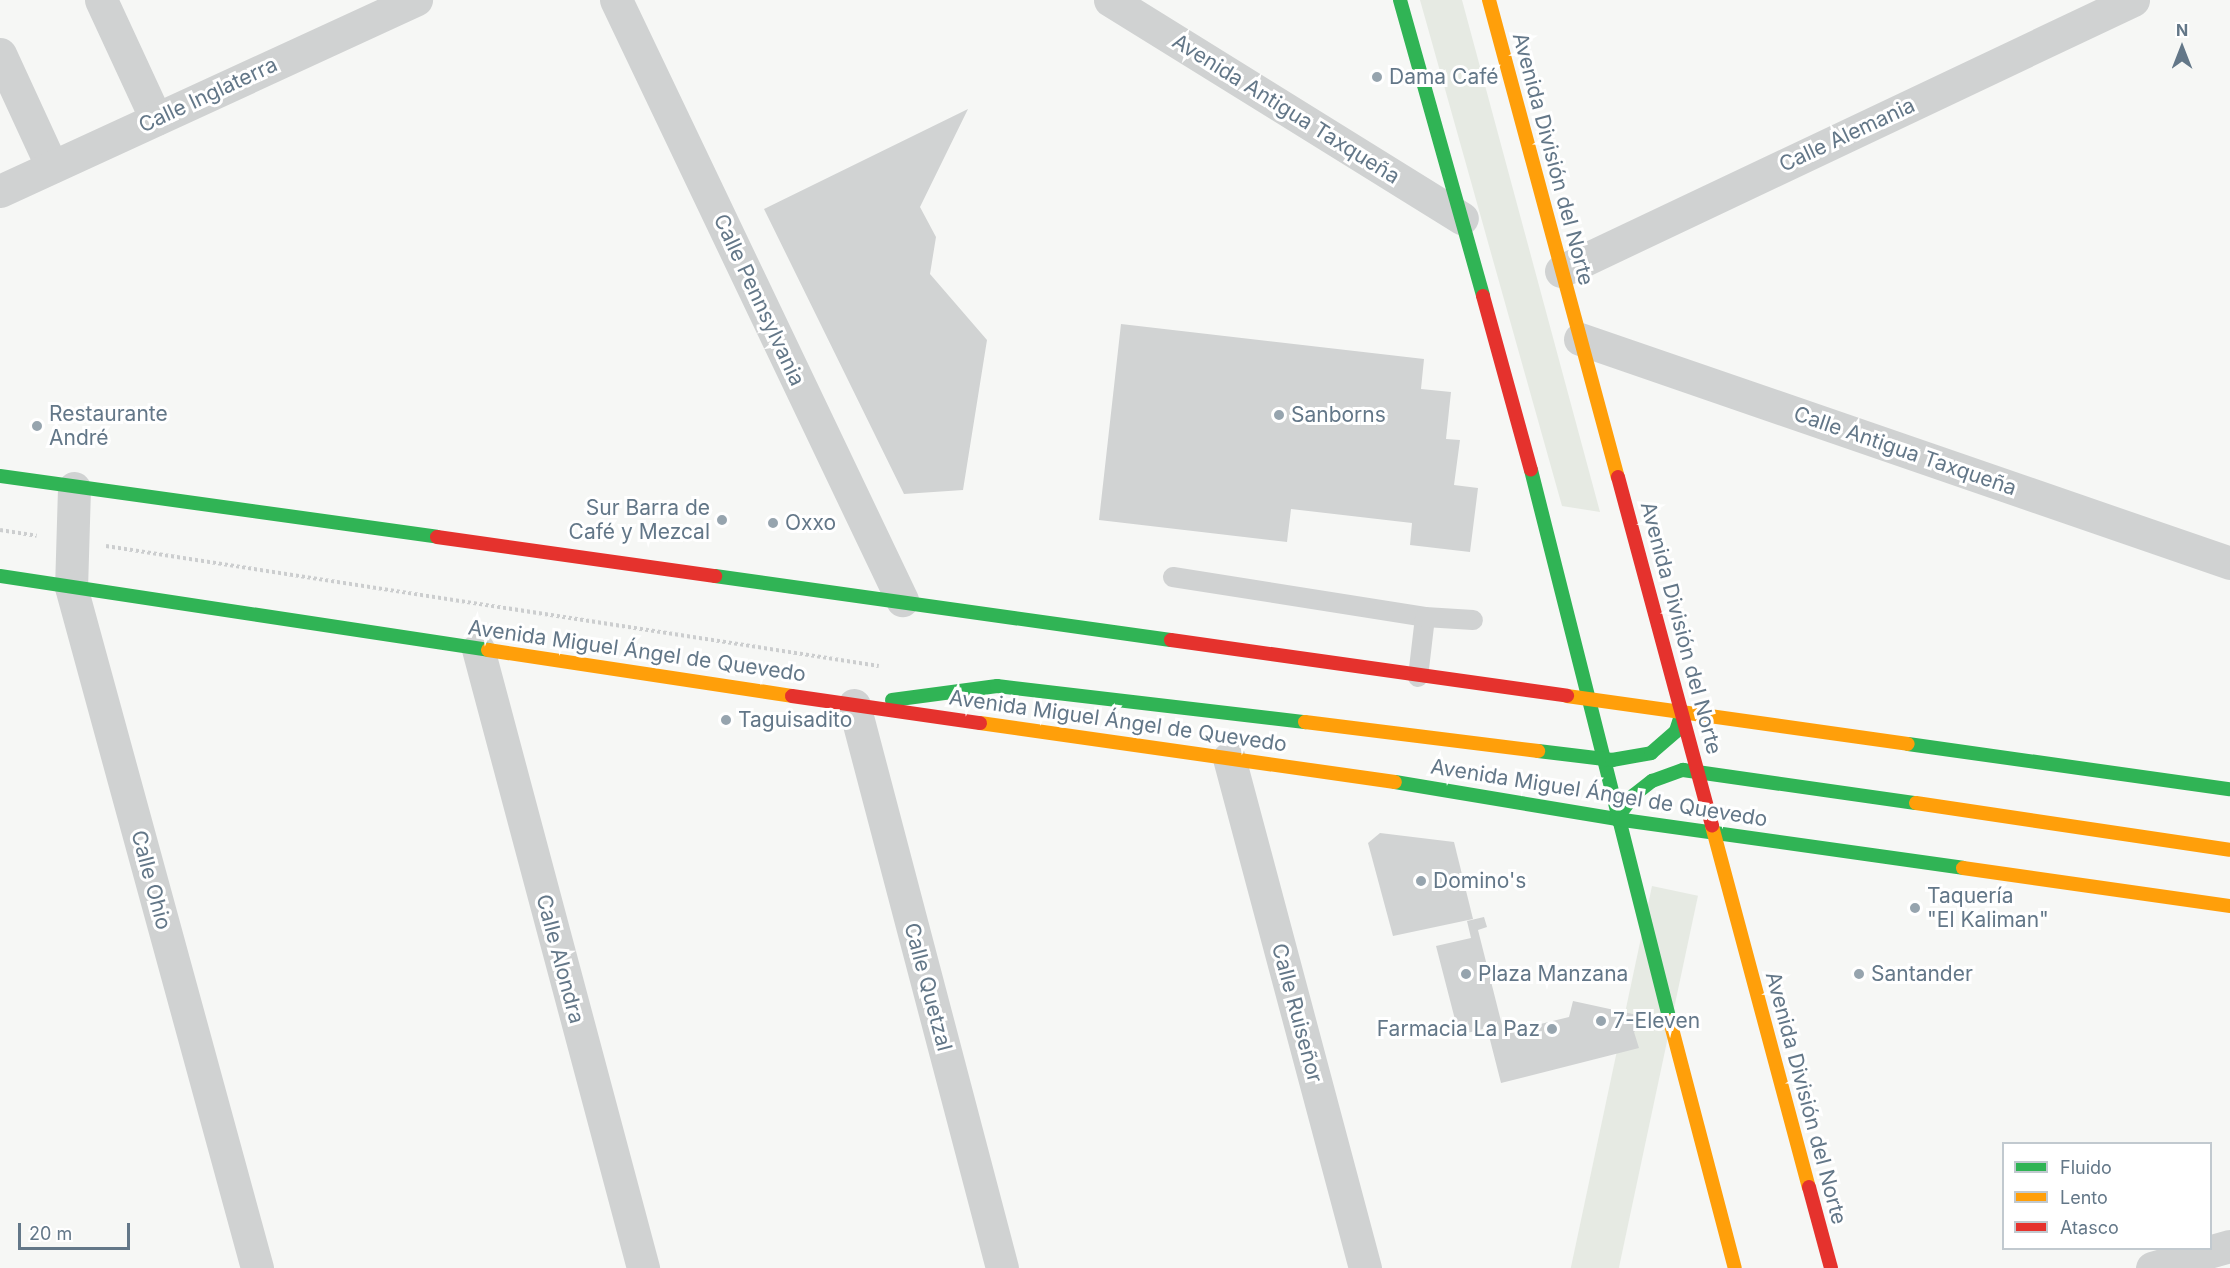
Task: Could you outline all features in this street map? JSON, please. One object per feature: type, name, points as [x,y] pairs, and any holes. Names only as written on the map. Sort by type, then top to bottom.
[{"type":"main road","points":[[1400,0],[1462,218],[1590,700],[1616,819],[1735,1268]]},
{"type":"main road","name":"Avenida División del Norte","points":[[1489,0],[1831,1268]]},
{"type":"main road","points":[[0,476],[74,488],[902,600],[1418,676],[2230,789]]},
{"type":"main road","name":"Avenida Miguel Ángel de Quevedo","points":[[0,576],[854,705],[1228,758],[1616,819],[2230,906]]},
{"type":"main road","points":[[854,705],[997,686],[1032,688],[1603,759],[1628,760],[1651,753],[1676,732],[1682,711]]},
{"type":"main road","points":[[1616,819],[1634,795],[1653,782],[1683,770],[1697,770],[2230,850]]},
{"type":"street","points":[[101,0],[156,119]]},
{"type":"street","name":"Calle Inglaterra","points":[[0,191],[416,0]]},
{"type":"street","name":"Calle Pennsylvania","points":[[616,0],[902,600]]},
{"type":"street","name":"Avenida Antigua Taxqueña","points":[[1110,0],[1462,218]]},
{"type":"street","name":"Calle Alemania","points":[[1561,270],[2133,0]]},
{"type":"street","points":[[0,54],[52,167]]},
{"type":"street","name":"Calle Antigua Taxqueña","points":[[1580,339],[2230,563]]},
{"type":"street","name":"Calle Ohio","points":[[74,488],[71,586],[257,1268]]},
{"type":"street","name":"Calle Alondra","points":[[478,649],[643,1268]]},
{"type":"street","name":"Calle Quetzal","points":[[854,705],[1002,1268]]},
{"type":"street","name":"Calle Ruiseñor","points":[[1228,758],[1365,1268]]},
{"type":"street","points":[[2171,1266],[2230,1246]]},
{"type":"lane","points":[[1173,577],[1425,616],[1473,620]]},
{"type":"lane","points":[[1418,676],[1425,616]]},
{"type":"path","points":[[0,531],[72,540],[886,668]]},
{"type":"shaded area","points":[[1420,0],[1462,0],[1600,512],[1562,506]]},
{"type":"shaded area","points":[[1652,886],[1698,896],[1619,1268],[1571,1268]]},
{"type":"building","points":[[968,109],[920,207],[936,237],[930,274],[987,340],[963,490],[904,494],[764,209]]},
{"type":"building","name":"Sanborns","points":[[1121,324],[1424,359],[1421,389],[1451,392],[1446,439],[1460,440],[1454,485],[1478,488],[1470,552],[1410,545],[1412,523],[1291,509],[1287,542],[1099,520]]},
{"type":"building","name":"Domino's","points":[[1380,833],[1454,842],[1473,919],[1393,936],[1368,843]]},
{"type":"building","name":"Plaza Manzana","points":[[1484,917],[1487,927],[1478,930],[1504,1033],[1569,1017],[1573,1001],[1642,1016],[1641,1026],[1634,1032],[1639,1048],[1501,1083],[1487,1028],[1459,1035],[1436,946],[1471,938],[1467,921]]},
{"type":"traffic: fast","points":[[1400,0],[1483,296]]},
{"type":"traffic: fast","points":[[1531,470],[1670,1021]]},
{"type":"traffic: fast","points":[[0,476],[437,537]]},
{"type":"traffic: fast","points":[[0,576],[488,650]]},
{"type":"traffic: fast","points":[[715,576],[1171,640]]},
{"type":"traffic: fast","points":[[892,700],[997,686],[1305,722]]},
{"type":"traffic: fast","points":[[1538,751],[1612,760],[1651,753],[1676,731],[1682,712]]},
{"type":"traffic: fast","points":[[1908,744],[2230,789]]},
{"type":"traffic: fast","points":[[1616,819],[1634,795],[1652,781],[1683,770],[1916,803]]},
{"type":"traffic: fast","points":[[1395,782],[1616,819],[1963,868]]},
{"type":"traffic: slow","points":[[1489,0],[1618,477]]},
{"type":"traffic: slow","points":[[488,650],[792,696]]},
{"type":"traffic: slow","points":[[1567,696],[1908,744]]},
{"type":"traffic: slow","points":[[1305,722],[1538,751]]},
{"type":"traffic: slow","points":[[980,723],[1395,782]]},
{"type":"traffic: slow","points":[[1916,803],[2230,850]]},
{"type":"traffic: slow","points":[[1712,826],[1809,1187]]},
{"type":"traffic: slow","points":[[1963,868],[2230,906]]},
{"type":"traffic: slow","points":[[1670,1021],[1735,1268]]},
{"type":"traffic: jam","points":[[1483,296],[1531,470]]},
{"type":"traffic: jam","points":[[1618,477],[1712,826]]},
{"type":"traffic: jam","points":[[437,537],[715,576]]},
{"type":"traffic: jam","points":[[1171,640],[1567,696]]},
{"type":"traffic: jam","points":[[792,696],[980,723]]},
{"type":"traffic: jam","points":[[1809,1187],[1831,1268]]},
{"type":"place","name":"Dama Café","points":[[1377,77]]},
{"type":"place","name":"Sanborns","points":[[1279,415]]},
{"type":"place","name":"Restaurante André","points":[[37,426]]},
{"type":"place","name":"Sur Barra de Café y Mezcal","points":[[722,520]]},
{"type":"place","name":"Oxxo","points":[[773,523]]},
{"type":"place","name":"Taguisadito","points":[[726,720]]},
{"type":"place","name":"Domino's","points":[[1421,881]]},
{"type":"place","name":"Taquería \"El Kaliman\"","points":[[1915,908]]},
{"type":"place","name":"Plaza Manzana","points":[[1466,974]]},
{"type":"place","name":"Santander","points":[[1859,974]]},
{"type":"place","name":"7-Eleven","points":[[1601,1021]]},
{"type":"place","name":"Farmacia La Paz","points":[[1552,1029]]}]
